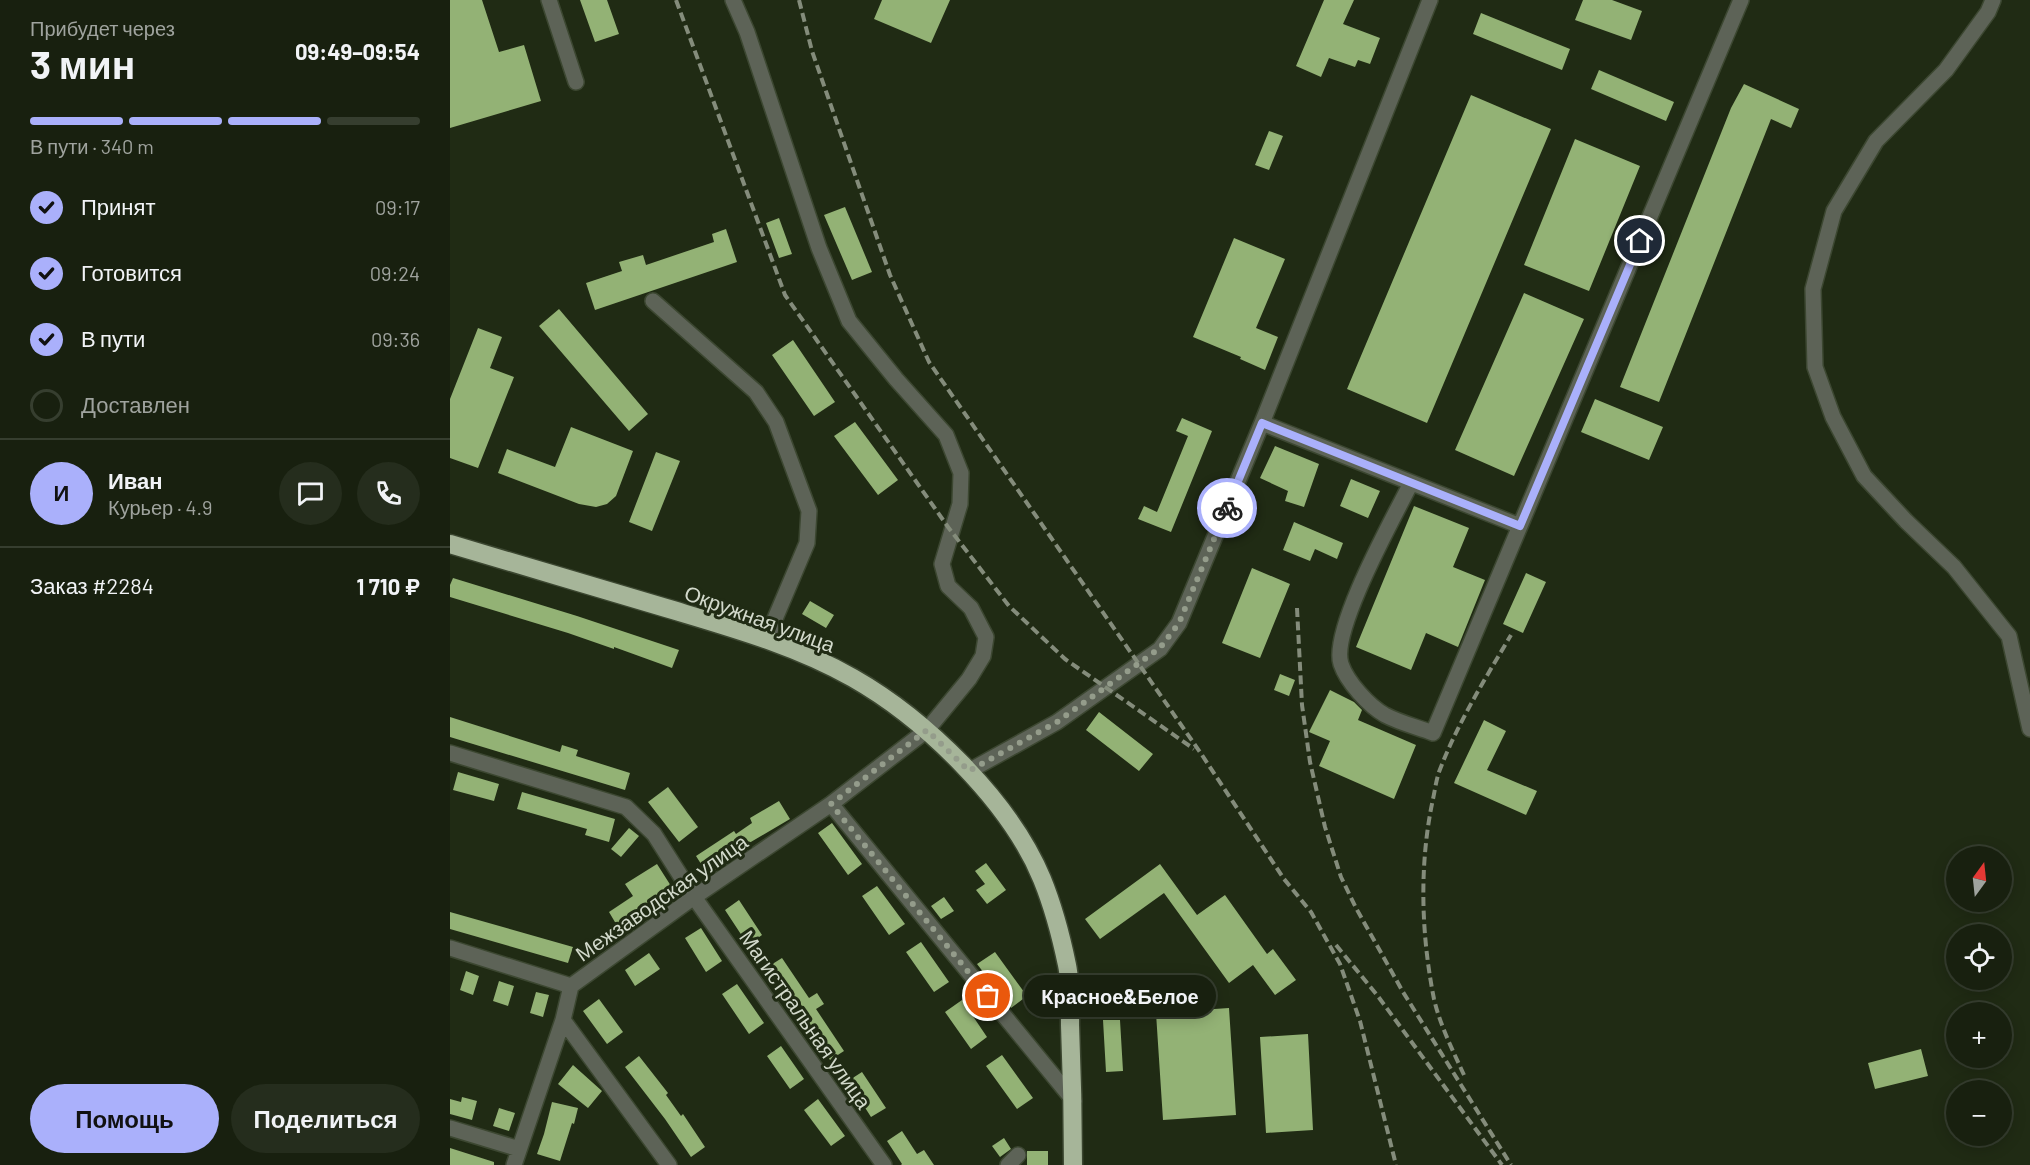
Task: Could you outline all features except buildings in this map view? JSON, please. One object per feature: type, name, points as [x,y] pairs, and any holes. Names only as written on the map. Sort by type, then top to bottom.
[{"type":"highway","name":"Окружная улица","points":[[450,544],[732,628],[803,654],[852,677],[890,701],[927,730],[969,771],[994,800],[1022,841],[1041,876],[1053,909],[1068,968],[1074,1101],[1073,1165]]},
{"type":"street","points":[[549,0],[576,82]]},
{"type":"street","name":"Межзаводская улица","points":[[514,1165],[563,1020],[571,986],[694,897],[831,804],[927,730],[969,679],[982,656],[986,637],[971,608],[948,586],[942,564],[960,504],[961,473],[946,435],[849,321],[819,248],[747,32],[733,0]]},
{"type":"street","points":[[969,771],[1057,722],[1160,648],[1179,623],[1262,423],[1430,0]]},
{"type":"street","points":[[1411,483],[1358,591],[1342,633],[1340,663],[1353,688],[1385,715],[1433,733],[1741,0]]},
{"type":"street","points":[[1993,0],[1988,12],[1946,70],[1875,141],[1834,211],[1813,289],[1815,367],[1833,417],[1864,476],[1954,567],[2009,636],[2030,729]]},
{"type":"street","points":[[653,301],[756,392],[776,422],[809,512],[807,543],[766,640]]},
{"type":"street","points":[[1262,423],[1520,526]]},
{"type":"street","name":"Магистральная улица","points":[[450,753],[626,807],[654,834],[694,897],[884,1165]]},
{"type":"street","points":[[831,804],[1074,1101]]},
{"type":"street","points":[[450,948],[571,986]]},
{"type":"street","points":[[563,1020],[669,1165]]},
{"type":"street","points":[[450,1128],[519,1149]]},
{"type":"railway","points":[[676,0],[785,295],[948,527],[1009,606],[1065,659],[1194,749]]},
{"type":"railway","points":[[799,0],[812,51],[890,275],[929,362],[1202,755],[1284,879],[1311,912],[1340,964],[1360,1021],[1396,1165]]},
{"type":"railway","points":[[1297,608],[1302,705],[1310,762],[1325,827],[1341,877],[1403,992],[1511,1165]]},
{"type":"railway","points":[[1464,1075],[1447,1038],[1434,999],[1424,924],[1425,849],[1436,782],[1446,754],[1463,719],[1511,635]]},
{"type":"railway","points":[[1336,945],[1377,995],[1502,1165]]},
{"type":"way so far","points":[[988,996],[831,804],[927,730],[969,771],[1057,722],[1160,648],[1179,623],[1227,508]]},
{"type":"place","name":"Красное&Белое","points":[[988,996]]},
{"type":"route","points":[[1227,508],[1262,423],[1520,526],[1640,241]]}]
